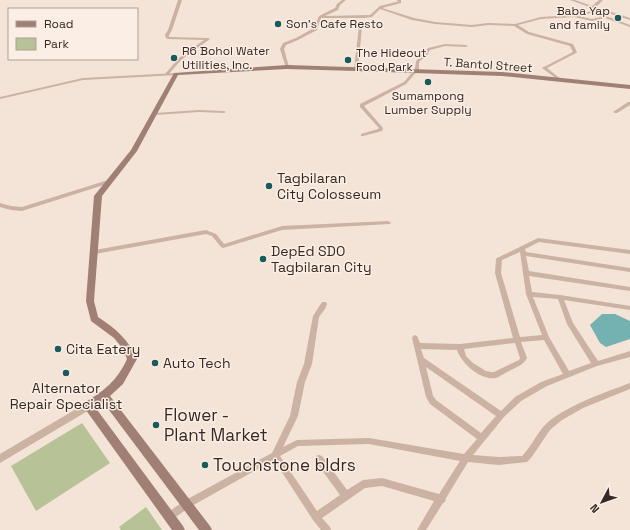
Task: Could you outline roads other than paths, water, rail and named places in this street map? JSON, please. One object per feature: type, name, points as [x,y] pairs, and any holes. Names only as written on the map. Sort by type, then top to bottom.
[{"type":"main road","name":"T. Bantol Street","points":[[176,74],[287,67],[502,74],[630,87]]},
{"type":"main road","points":[[176,74],[156,114],[134,151],[98,196],[95,252],[90,301],[94,319],[108,328],[121,340],[128,349],[132,359],[122,379],[104,396],[88,406],[179,530]]},
{"type":"main road","points":[[104,396],[206,530]]},
{"type":"street","points":[[167,74],[180,59],[208,39],[168,38],[167,35],[180,0]]},
{"type":"street","points":[[287,67],[282,49],[284,44],[316,29],[320,17],[337,9],[338,5],[344,0]]},
{"type":"street","points":[[320,17],[371,16],[385,4],[398,3],[400,2],[399,0]]},
{"type":"street","points":[[572,0],[630,19]]},
{"type":"street","points":[[594,7],[601,0]]},
{"type":"street","points":[[379,8],[413,19],[435,23],[472,26],[488,24],[515,25],[541,18],[573,16],[603,10]]},
{"type":"street","points":[[591,12],[630,26]]},
{"type":"street","points":[[573,16],[592,20],[605,17]]},
{"type":"street","points":[[515,25],[528,33],[572,45],[575,52],[544,68],[561,81]]},
{"type":"street","points":[[356,69],[360,27]]},
{"type":"street","points":[[363,134],[380,130],[381,128],[362,105],[405,83],[415,71],[417,62],[429,49],[445,45],[466,46]]},
{"type":"street","points":[[0,98],[83,79],[176,74]]},
{"type":"street","points":[[615,112],[630,103]]},
{"type":"street","points":[[156,114],[199,111],[224,112]]},
{"type":"street","points":[[0,205],[11,208],[22,208],[108,182]]},
{"type":"street","points":[[95,252],[206,232],[214,235],[223,246],[282,228],[388,223]]},
{"type":"street","points":[[460,347],[465,359],[485,374],[491,376],[521,362],[524,358],[517,340],[498,273],[499,258],[522,251],[538,240],[630,252]]},
{"type":"street","points":[[522,251],[630,270]]},
{"type":"street","points":[[522,251],[529,294],[546,337],[567,375]]},
{"type":"street","points":[[526,273],[630,289]]},
{"type":"street","points":[[529,294],[560,297],[630,308]]},
{"type":"street","points":[[560,297],[570,324],[596,364]]},
{"type":"street","points":[[275,455],[294,416],[301,382],[308,364],[316,316],[324,304]]},
{"type":"street","points":[[417,346],[460,347],[546,337]]},
{"type":"street","points":[[415,338],[430,397],[433,402],[482,438]]},
{"type":"street","points":[[421,530],[442,499],[466,458],[501,415],[518,399],[544,384],[596,364],[630,354]]},
{"type":"street","points":[[420,359],[501,415]]},
{"type":"street","points":[[170,516],[187,504],[297,443],[369,441],[466,458],[499,461],[524,459],[547,428],[559,418],[580,406],[630,386]]},
{"type":"street","points":[[0,459],[88,406]]},
{"type":"street","points":[[275,455],[316,517],[327,530]]},
{"type":"street","points":[[319,459],[346,496]]},
{"type":"street","points":[[316,517],[363,484],[382,482],[442,499]]},
{"type":"water","points":[[602,314],[615,314],[630,321],[630,339],[606,347],[600,343],[590,325]]},
{"type":"place","name":"Baba Yap and family","points":[[618,18]]},
{"type":"place","name":"Son's Cafe Resto","points":[[278,24]]},
{"type":"place","name":"R6 Bohol Water Utilities, Inc.","points":[[174,58]]},
{"type":"place","name":"The Hideout Food Park","points":[[348,60]]},
{"type":"place","name":"Sumampong Lumber Supply","points":[[428,82]]},
{"type":"place","name":"Tagbilaran City Colosseum","points":[[269,186]]},
{"type":"place","name":"DepEd SDO Tagbilaran City","points":[[263,259]]},
{"type":"place","name":"Cita Eatery","points":[[58,349]]},
{"type":"place","name":"Auto Tech","points":[[155,363]]},
{"type":"place","name":"Alternator Repair Specialist","points":[[66,373]]},
{"type":"place","name":"Flower - Plant Market","points":[[156,425]]},
{"type":"place","name":"Touchstone bldrs","points":[[205,465]]}]
